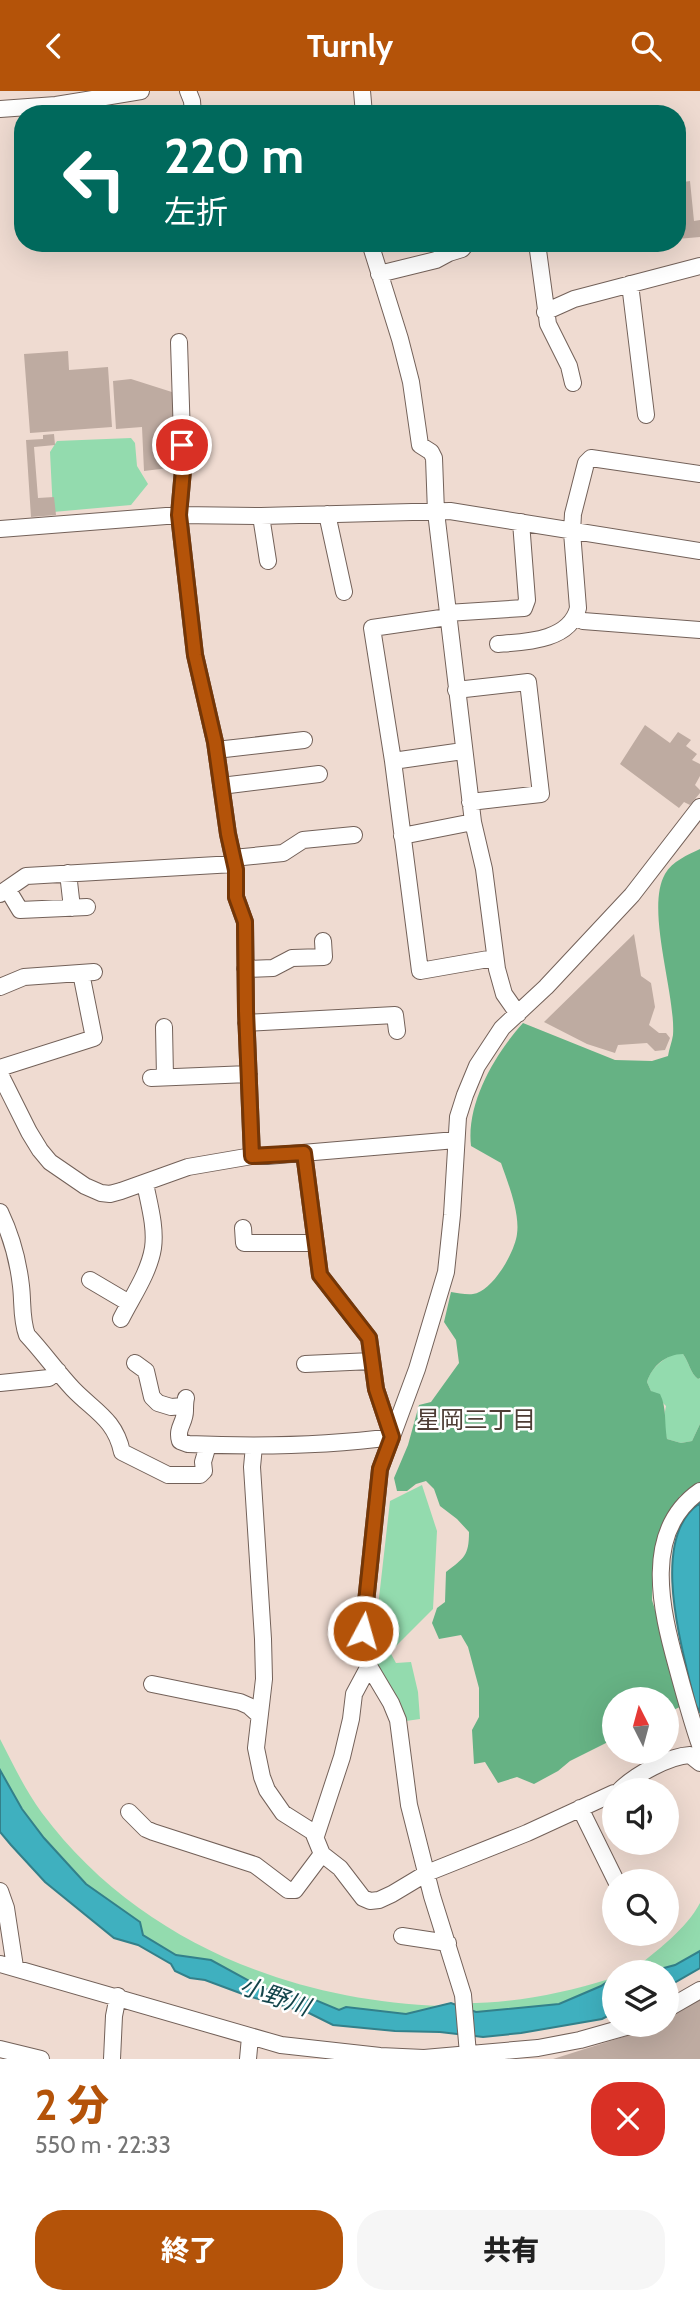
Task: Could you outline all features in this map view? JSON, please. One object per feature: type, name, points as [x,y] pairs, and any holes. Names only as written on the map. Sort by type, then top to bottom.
[{"type":"street","points":[[55,105],[141,91]]},
{"type":"street","points":[[373,252],[411,382],[420,445],[431,452],[434,458],[436,512],[473,822],[484,869],[494,958],[505,994],[518,1014]]},
{"type":"street","points":[[379,274],[436,260],[453,252]]},
{"type":"street","points":[[538,252],[548,324],[569,366],[573,383]]},
{"type":"street","points":[[545,312],[574,299],[700,266]]},
{"type":"street","points":[[630,284],[646,415]]},
{"type":"street","points":[[178,342],[183,470],[179,515],[195,655],[216,750],[234,861],[236,897],[245,922],[252,1156]]},
{"type":"street","points":[[498,644],[536,641],[550,636],[576,617],[578,608],[573,514],[586,463],[591,458],[700,474]]},
{"type":"street","points":[[0,529],[179,515],[450,512],[700,551]]},
{"type":"street","points":[[327,514],[344,592]]},
{"type":"street","points":[[261,516],[268,561]]},
{"type":"street","points":[[494,958],[421,971],[372,628],[448,615],[524,608],[527,600],[521,522]]},
{"type":"street","points":[[576,617],[583,621],[700,630]]},
{"type":"street","points":[[456,690],[528,682],[541,794],[470,802]]},
{"type":"street","points":[[216,750],[304,740]]},
{"type":"street","points":[[393,761],[463,751]]},
{"type":"street","points":[[221,786],[319,775]]},
{"type":"street","points":[[468,2051],[463,1995],[409,1805],[398,1720],[369,1666],[363,1649],[380,1469],[417,1369],[446,1272],[458,1117],[477,1066],[502,1028],[632,895],[700,807]]},
{"type":"street","points":[[402,837],[473,822]]},
{"type":"street","points":[[68,873],[79,907],[20,911],[4,892],[26,876],[68,873],[194,868],[283,853],[303,840],[354,835]]},
{"type":"street","points":[[245,969],[273,968],[292,958],[324,957],[323,941]]},
{"type":"street","points":[[0,987],[24,977],[88,972],[94,1038],[0,1068]]},
{"type":"street","points":[[246,1023],[322,1026],[395,1015],[397,1031]]},
{"type":"street","points":[[163,1027],[158,1077],[249,1075]]},
{"type":"street","points":[[0,1074],[40,1150],[64,1173],[101,1193],[110,1194],[188,1167],[252,1156],[456,1140]]},
{"type":"street","points":[[304,1153],[320,1275],[369,1338],[376,1389],[392,1437]]},
{"type":"street","points":[[121,1318],[153,1250],[159,1243],[145,1183]]},
{"type":"street","points":[[0,1212],[15,1249],[27,1335],[72,1388],[113,1427],[122,1452],[168,1475],[200,1475],[204,1471],[203,1462],[208,1445]]},
{"type":"street","points":[[243,1228],[244,1243],[316,1243]]},
{"type":"street","points":[[97,1280],[129,1303]]},
{"type":"street","points":[[305,1364],[372,1361]]},
{"type":"street","points":[[146,1367],[152,1397],[158,1403],[171,1407],[185,1402],[184,1417],[178,1429],[180,1441],[188,1444],[330,1444],[392,1437]]},
{"type":"street","points":[[0,1383],[49,1378],[58,1371]]},
{"type":"street","points":[[254,1446],[252,1467],[264,1679],[256,1748],[267,1790],[283,1813],[316,1836]]},
{"type":"street","points":[[700,1491],[683,1506],[673,1522],[660,1570],[661,1599],[667,1633],[700,1745]]},
{"type":"street","points":[[369,1666],[354,1694],[342,1757],[316,1836],[322,1854],[340,1868],[363,1898],[370,1901],[392,1894],[427,1873],[527,1833],[602,1798]]},
{"type":"street","points":[[152,1684],[240,1702],[259,1715]]},
{"type":"street","points":[[635,1778],[679,1756],[690,1755],[700,1763]]},
{"type":"street","points":[[580,1808],[610,1869]]},
{"type":"street","points":[[129,1812],[146,1829],[153,1832],[255,1865],[288,1890],[295,1890],[322,1854]]},
{"type":"street","points":[[0,1891],[6,1907],[8,1965],[250,2036],[289,2052],[424,2058],[468,2051],[539,2053],[602,2034]]},
{"type":"street","points":[[402,1936],[448,1943]]},
{"type":"street","points":[[679,2002],[700,1990]]},
{"type":"street","points":[[112,2059],[118,1996]]},
{"type":"street","points":[[248,2059],[250,2036]]},
{"type":"street","points":[[0,2049],[41,2059]]},
{"type":"green space","points":[[131,438],[135,443],[137,466],[148,484],[131,505],[53,512],[50,452],[57,441]]},
{"type":"green space","points":[[700,849],[700,1378],[693,1374],[683,1354],[660,1362],[647,1382],[651,1391],[660,1394],[662,1399],[667,1439],[681,1443],[692,1441],[700,1424],[700,1484],[680,1496],[663,1523],[653,1562],[652,1600],[679,1687],[602,1687],[602,1745],[534,1784],[517,1777],[498,1783],[485,1762],[474,1764],[472,1730],[479,1717],[479,1688],[468,1647],[461,1635],[439,1639],[432,1623],[437,1608],[445,1602],[446,1572],[464,1556],[469,1532],[440,1506],[434,1489],[426,1481],[407,1491],[397,1491],[394,1478],[408,1445],[419,1405],[431,1402],[459,1363],[456,1340],[444,1322],[451,1292],[473,1294],[488,1286],[507,1260],[517,1234],[515,1208],[501,1163],[471,1146],[473,1113],[485,1080],[502,1049],[523,1023],[615,1060],[652,1061],[668,1056],[673,1035],[673,1018],[658,908],[665,874],[681,859]]},
{"type":"green space","points":[[673,1354],[683,1354],[693,1374],[700,1378],[700,1424],[692,1441],[681,1443],[667,1439],[663,1422],[666,1406],[651,1391],[647,1382],[657,1365]]},
{"type":"green space","points":[[422,1485],[437,1531],[433,1609],[390,1652],[396,1663],[411,1662],[418,1692],[420,1719],[406,1721],[400,1702],[377,1669],[374,1642],[390,1501]]},
{"type":"green space","points":[[679,1689],[684,1705],[679,1707]]},
{"type":"green space","points":[[0,1739],[42,1813],[80,1857],[122,1896],[169,1928],[220,1955],[273,1976],[328,1991],[384,2001],[442,2006],[406,2014],[346,2007],[339,2010],[314,1999],[307,2000],[262,1988],[211,1960],[176,1955],[143,1935],[140,1922],[86,1884],[44,1838],[22,1809],[0,1770]]},
{"type":"green space","points":[[700,1903],[700,1951],[679,1963],[679,1960],[645,1960],[663,1946],[679,1946],[679,1931]]},
{"type":"green space","points":[[602,1981],[601,1986],[559,2004],[476,2012],[451,2003],[531,1998]]},
{"type":"water","points":[[700,1503],[700,1712],[695,1704],[678,1627],[672,1569],[675,1542],[684,1520]]},
{"type":"water","name":"小野川","points":[[0,1770],[22,1809],[44,1838],[86,1884],[140,1922],[143,1935],[176,1955],[211,1960],[262,1988],[307,2000],[313,1999],[339,2010],[346,2007],[406,2014],[451,2003],[476,2012],[559,2004],[602,1985],[602,2019],[483,2037],[333,2025],[309,2013],[248,1996],[205,1980],[190,1978],[175,1971],[171,1964],[138,1945],[114,1938],[45,1882],[0,1832]]},
{"type":"water","points":[[700,1951],[700,1968],[679,1980],[679,1963]]},
{"type":"building","points":[[690,181],[694,221],[700,220],[700,237],[686,238],[686,182]]},
{"type":"building","points":[[68,351],[69,370],[108,367],[112,427],[30,433],[24,354]]},
{"type":"building","points":[[131,379],[175,393],[177,467],[144,471],[142,427],[116,429],[113,381]]},
{"type":"building","points":[[54,434],[55,445],[34,447],[38,498],[54,497],[56,515],[31,517],[26,440],[43,439],[43,435]]},
{"type":"building","points":[[645,725],[670,743],[678,732],[691,740],[686,746],[697,754],[692,760],[700,764],[700,776],[695,785],[700,793],[690,805],[684,802],[679,808],[620,764]]},
{"type":"building","points":[[634,934],[641,976],[651,983],[655,1007],[649,1025],[659,1033],[666,1033],[670,1038],[665,1050],[655,1051],[647,1043],[618,1045],[615,1053],[587,1044],[544,1022]]},
{"type":"building","points":[[700,1999],[700,2059],[553,2059],[623,2037],[679,2037],[679,2010]]},
{"type":"district","name":"星岡三丁目","points":[[476,1419]]},
{"type":"route","points":[[182,445],[179,515],[195,655],[215,742],[236,870],[236,897],[245,922],[252,1156],[304,1153],[320,1275],[369,1338],[376,1389],[392,1437],[380,1469],[363,1631]]}]
